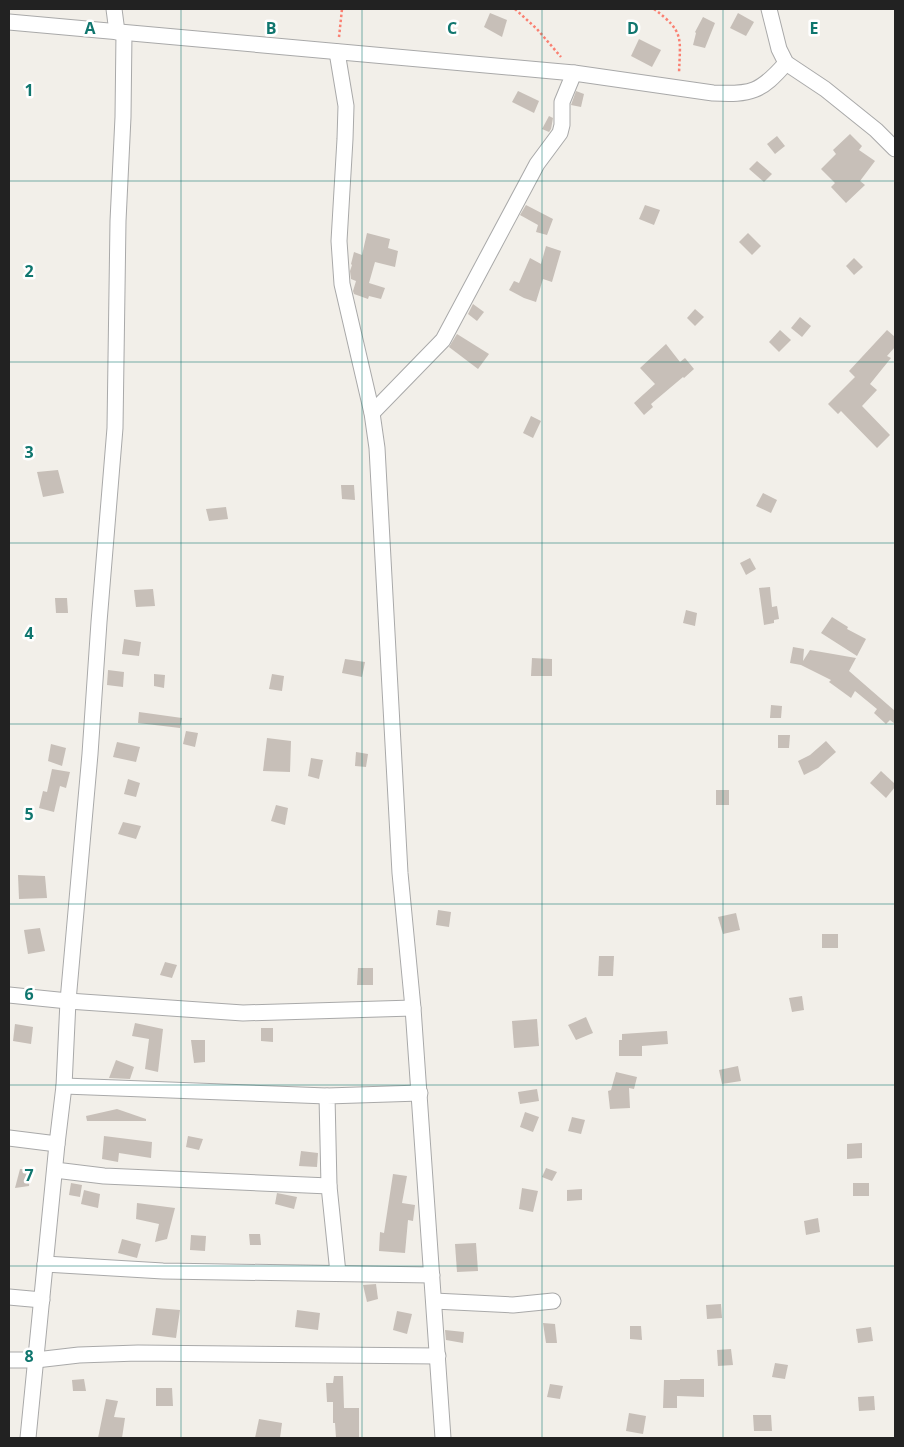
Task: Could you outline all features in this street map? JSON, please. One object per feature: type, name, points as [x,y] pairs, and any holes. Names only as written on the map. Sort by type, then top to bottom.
[{"type":"street","points":[[28,1438],[64,1086],[68,1001],[90,754],[115,428],[118,221],[123,117],[120,33],[114,9]]},
{"type":"street","points":[[769,9],[779,49],[786,63],[825,89],[876,130],[895,149]]},
{"type":"street","points":[[9,22],[574,73],[713,93],[746,93],[757,89],[765,84],[786,63]]},
{"type":"street","points":[[337,52],[346,106],[339,241],[342,284],[372,413],[377,458],[400,873],[420,1093],[443,1438]]},
{"type":"street","points":[[372,413],[443,340],[537,164],[560,133],[562,102],[574,73]]},
{"type":"street","points":[[9,995],[243,1014],[413,1008]]},
{"type":"street","points":[[64,1086],[327,1096],[420,1093]]},
{"type":"street","points":[[327,1096],[329,1186],[338,1273]]},
{"type":"street","points":[[9,1138],[57,1144]]},
{"type":"street","points":[[54,1170],[104,1176],[329,1186]]},
{"type":"street","points":[[45,1264],[164,1271],[432,1275]]},
{"type":"street","points":[[9,1297],[42,1300]]},
{"type":"street","points":[[434,1301],[513,1305],[553,1301]]},
{"type":"street","points":[[9,1360],[138,1353],[438,1356]]},
{"type":"path","points":[[337,52],[342,9]]},
{"type":"path","points":[[516,9],[537,28],[574,73]]},
{"type":"path","points":[[654,9],[670,21],[677,29],[680,38],[678,88]]},
{"type":"building","points":[[490,13],[507,20],[502,37],[484,27]]},
{"type":"building","points":[[738,13],[754,22],[746,36],[730,28]]},
{"type":"building","points":[[703,17],[715,23],[705,48],[693,45],[695,32]]},
{"type":"building","points":[[639,39],[661,50],[652,67],[631,56]]},
{"type":"building","points":[[518,91],[539,101],[534,113],[512,102]]},
{"type":"building","points":[[576,91],[584,94],[581,107],[571,105]]},
{"type":"building","points":[[549,116],[553,118],[549,132],[542,129]]},
{"type":"building","points":[[850,134],[862,146],[859,150],[875,161],[860,181],[865,185],[846,203],[831,187],[835,183],[821,169],[836,154],[833,150]]},
{"type":"building","points":[[777,136],[785,146],[775,154],[767,144]]},
{"type":"building","points":[[757,161],[772,174],[764,182],[749,169]]},
{"type":"building","points":[[526,205],[553,219],[547,235],[536,232],[538,225],[520,215]]},
{"type":"building","points":[[645,205],[660,210],[654,225],[639,219]]},
{"type":"building","points":[[367,233],[390,239],[388,248],[398,251],[395,267],[375,262],[369,283],[385,288],[381,299],[369,296],[368,299],[354,294],[353,291],[356,281],[351,279],[351,264],[354,252],[362,255]]},
{"type":"building","points":[[748,233],[761,246],[752,255],[739,242]]},
{"type":"building","points":[[546,246],[561,251],[552,282],[543,279],[536,302],[509,290],[514,281],[519,283],[530,258],[541,264]]},
{"type":"building","points":[[854,258],[863,267],[854,275],[846,266]]},
{"type":"building","points":[[473,304],[484,312],[477,321],[468,314]]},
{"type":"building","points":[[695,309],[704,317],[695,326],[687,318]]},
{"type":"building","points":[[800,317],[811,326],[802,337],[791,328]]},
{"type":"building","points":[[780,330],[791,340],[779,352],[769,342]]},
{"type":"building","points":[[887,330],[895,337],[895,347],[887,356],[891,358],[870,384],[877,390],[862,406],[890,435],[877,448],[841,411],[838,414],[828,404],[855,377],[849,371]]},
{"type":"building","points":[[457,334],[489,354],[478,369],[449,347]]},
{"type":"building","points":[[666,344],[680,362],[685,358],[694,369],[651,404],[653,407],[644,415],[634,403],[655,384],[640,368]]},
{"type":"building","points":[[531,416],[541,421],[533,438],[523,433]]},
{"type":"building","points":[[58,470],[64,493],[43,497],[37,472]]},
{"type":"building","points":[[341,485],[354,485],[355,500],[342,499]]},
{"type":"building","points":[[763,493],[777,500],[771,513],[756,506]]},
{"type":"building","points":[[226,507],[228,519],[209,521],[206,509]]},
{"type":"building","points":[[750,558],[756,569],[746,575],[740,563]]},
{"type":"building","points":[[770,587],[772,607],[777,606],[779,619],[774,620],[774,623],[764,625],[759,588]]},
{"type":"building","points":[[153,589],[155,606],[136,607],[134,590]]},
{"type":"building","points":[[55,598],[67,598],[68,613],[56,613]]},
{"type":"building","points":[[686,610],[697,613],[695,626],[683,623]]},
{"type":"building","points":[[832,617],[848,627],[847,629],[866,639],[857,656],[821,633]]},
{"type":"building","points":[[124,639],[141,642],[139,656],[122,654]]},
{"type":"building","points":[[793,647],[804,649],[803,661],[810,650],[856,658],[849,671],[895,711],[895,724],[890,720],[886,724],[874,713],[877,709],[855,691],[851,698],[829,682],[831,680],[801,665],[790,663]]},
{"type":"building","points":[[532,658],[552,659],[552,676],[531,676]]},
{"type":"building","points":[[345,659],[365,662],[362,677],[342,673]]},
{"type":"building","points":[[108,670],[124,672],[123,687],[107,685]]},
{"type":"building","points":[[154,674],[165,675],[164,688],[154,686]]},
{"type":"building","points":[[272,674],[284,676],[282,691],[269,689]]},
{"type":"building","points":[[771,705],[782,706],[781,718],[770,718]]},
{"type":"building","points":[[139,712],[182,718],[180,728],[138,723]]},
{"type":"building","points":[[186,731],[198,733],[195,747],[183,744]]},
{"type":"building","points":[[778,735],[790,735],[789,748],[778,748]]},
{"type":"building","points":[[267,738],[291,741],[290,772],[263,771]]},
{"type":"building","points":[[826,741],[836,752],[818,768],[804,775],[798,761],[810,755]]},
{"type":"building","points":[[117,742],[140,747],[136,762],[113,757]]},
{"type":"building","points":[[51,744],[66,748],[62,766],[48,761]]},
{"type":"building","points":[[356,752],[368,754],[366,767],[355,766]]},
{"type":"building","points":[[311,758],[323,760],[319,779],[308,776]]},
{"type":"building","points":[[52,769],[70,772],[66,788],[60,786],[54,812],[39,808],[43,791],[47,792]]},
{"type":"building","points":[[881,771],[895,784],[895,787],[886,798],[870,783]]},
{"type":"building","points":[[128,779],[140,783],[136,797],[124,794]]},
{"type":"building","points":[[716,790],[729,790],[729,805],[716,805]]},
{"type":"building","points":[[276,805],[288,808],[285,825],[271,821]]},
{"type":"building","points":[[123,822],[141,826],[136,839],[118,834]]},
{"type":"building","points":[[18,875],[45,876],[47,898],[19,899]]},
{"type":"building","points":[[438,910],[451,912],[449,927],[436,925]]},
{"type":"building","points":[[736,913],[740,930],[723,934],[718,917]]},
{"type":"building","points":[[40,928],[45,951],[28,954],[24,930]]},
{"type":"building","points":[[822,934],[838,934],[838,948],[822,948]]},
{"type":"building","points":[[599,956],[614,956],[613,976],[598,976]]},
{"type":"building","points":[[165,962],[177,965],[172,978],[160,975]]},
{"type":"building","points":[[358,968],[373,968],[373,985],[357,985]]},
{"type":"building","points":[[802,996],[804,1010],[792,1012],[789,998]]},
{"type":"building","points":[[586,1017],[593,1033],[576,1040],[568,1025]]},
{"type":"building","points":[[537,1019],[539,1046],[514,1048],[512,1021]]},
{"type":"building","points":[[135,1023],[163,1029],[158,1072],[145,1069],[149,1039],[132,1036]]},
{"type":"building","points":[[15,1024],[33,1027],[31,1044],[13,1041]]},
{"type":"building","points":[[261,1028],[273,1028],[273,1042],[261,1041]]},
{"type":"building","points":[[667,1031],[668,1044],[642,1046],[642,1056],[619,1056],[619,1040],[622,1040],[622,1034]]},
{"type":"building","points":[[191,1040],[205,1040],[205,1062],[194,1063]]},
{"type":"building","points":[[116,1060],[134,1067],[130,1079],[109,1078]]},
{"type":"building","points":[[738,1066],[741,1081],[722,1084],[719,1070]]},
{"type":"building","points":[[616,1072],[637,1077],[634,1089],[629,1088],[630,1108],[610,1109],[608,1091],[611,1090]]},
{"type":"building","points":[[537,1089],[539,1101],[520,1104],[518,1092]]},
{"type":"building","points":[[117,1109],[146,1119],[146,1121],[87,1121],[86,1116]]},
{"type":"building","points":[[525,1112],[539,1117],[533,1132],[520,1127]]},
{"type":"building","points":[[572,1117],[585,1120],[581,1134],[568,1131]]},
{"type":"building","points":[[104,1136],[152,1142],[151,1158],[119,1153],[118,1162],[102,1159]]},
{"type":"building","points":[[188,1136],[203,1139],[199,1150],[186,1147]]},
{"type":"building","points":[[862,1143],[862,1158],[847,1159],[847,1144]]},
{"type":"building","points":[[301,1151],[318,1153],[317,1167],[299,1166]]},
{"type":"building","points":[[546,1168],[557,1172],[552,1181],[542,1177]]},
{"type":"building","points":[[20,1169],[30,1169],[29,1186],[15,1188]]},
{"type":"building","points":[[393,1174],[407,1176],[402,1203],[415,1205],[413,1221],[408,1220],[405,1253],[379,1251],[380,1232],[384,1233]]},
{"type":"building","points":[[71,1183],[82,1185],[80,1197],[69,1195]]},
{"type":"building","points":[[853,1183],[869,1183],[869,1196],[853,1196]]},
{"type":"building","points":[[522,1188],[538,1191],[533,1212],[519,1209]]},
{"type":"building","points":[[582,1189],[582,1200],[567,1201],[567,1190]]},
{"type":"building","points":[[84,1190],[100,1194],[98,1208],[81,1204]]},
{"type":"building","points":[[277,1193],[297,1197],[294,1209],[275,1204]]},
{"type":"building","points":[[137,1203],[175,1208],[167,1239],[155,1242],[159,1224],[136,1219]]},
{"type":"building","points":[[818,1218],[820,1232],[806,1235],[804,1221]]},
{"type":"building","points":[[249,1234],[260,1234],[261,1245],[250,1245]]},
{"type":"building","points":[[191,1235],[206,1236],[205,1251],[190,1250]]},
{"type":"building","points":[[122,1239],[141,1244],[137,1258],[118,1253]]},
{"type":"building","points":[[476,1243],[478,1271],[457,1272],[455,1244]]},
{"type":"building","points":[[376,1284],[378,1299],[367,1302],[363,1285]]},
{"type":"building","points":[[721,1304],[722,1318],[707,1319],[706,1305]]},
{"type":"building","points":[[156,1308],[180,1310],[176,1338],[152,1335]]},
{"type":"building","points":[[297,1310],[320,1313],[318,1330],[295,1327]]},
{"type":"building","points":[[397,1311],[412,1314],[407,1334],[393,1330]]},
{"type":"building","points":[[543,1323],[555,1324],[557,1343],[546,1343]]},
{"type":"building","points":[[630,1326],[641,1326],[642,1340],[630,1339]]},
{"type":"building","points":[[871,1327],[873,1341],[858,1343],[856,1329]]},
{"type":"building","points":[[445,1330],[464,1332],[463,1343],[446,1340]]},
{"type":"building","points":[[731,1349],[733,1365],[718,1366],[717,1350]]},
{"type":"building","points":[[775,1363],[788,1365],[785,1379],[772,1377]]},
{"type":"building","points":[[334,1376],[343,1376],[344,1408],[359,1408],[359,1438],[336,1438],[335,1423],[333,1423],[333,1402],[327,1402],[326,1383],[333,1383]]},
{"type":"building","points":[[84,1379],[86,1391],[73,1391],[72,1380]]},
{"type":"building","points":[[704,1379],[704,1397],[677,1396],[677,1408],[663,1408],[664,1380]]},
{"type":"building","points":[[550,1384],[563,1386],[560,1399],[547,1397]]},
{"type":"building","points":[[156,1388],[172,1388],[173,1406],[156,1406]]},
{"type":"building","points":[[874,1396],[875,1410],[859,1411],[858,1397]]},
{"type":"building","points":[[106,1399],[118,1401],[114,1417],[125,1418],[122,1438],[98,1438]]},
{"type":"building","points":[[629,1413],[646,1416],[643,1434],[626,1431]]},
{"type":"building","points":[[753,1415],[771,1415],[772,1431],[754,1431]]},
{"type":"building","points":[[259,1419],[282,1423],[280,1438],[255,1438]]}]
